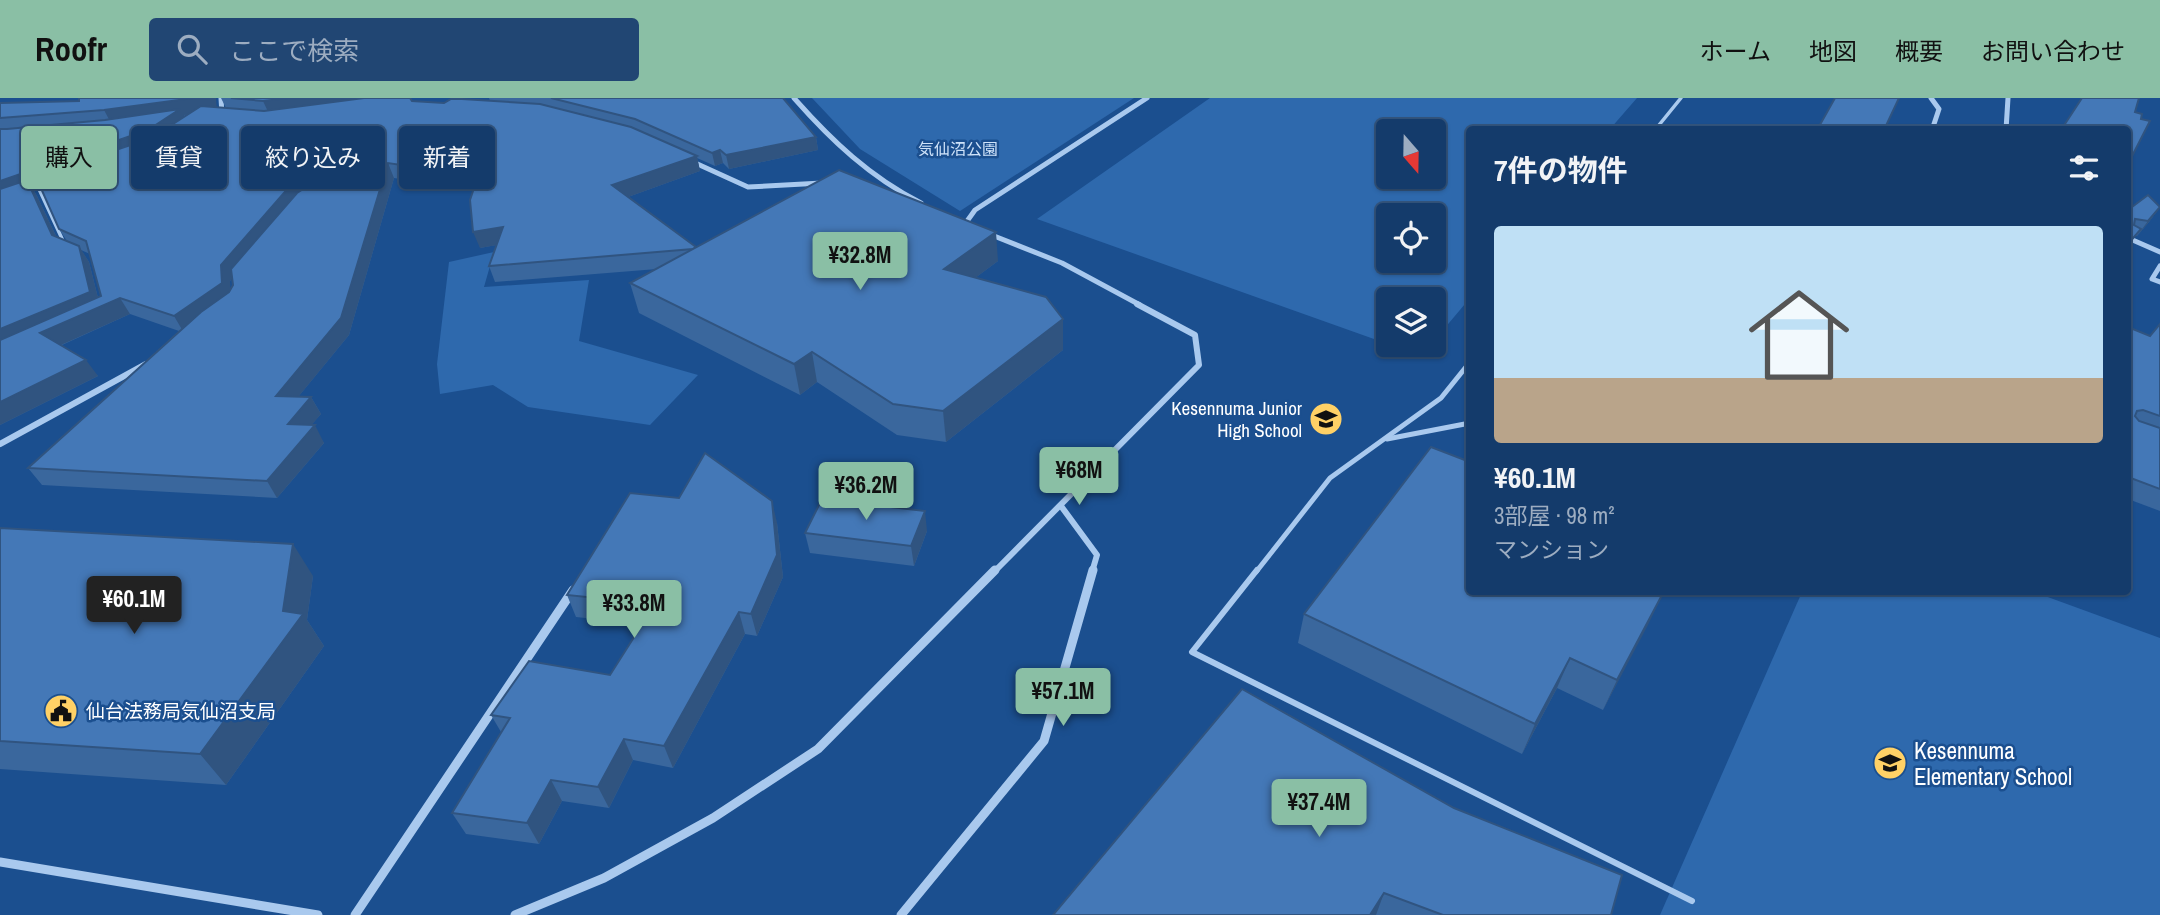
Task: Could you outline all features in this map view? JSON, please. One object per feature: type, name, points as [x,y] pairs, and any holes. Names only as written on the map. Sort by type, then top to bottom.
[{"type":"street","points":[[221,98],[223,117]]},
{"type":"street","points":[[794,98],[836,147],[879,180],[933,209]]},
{"type":"street","points":[[965,224],[975,210],[1147,98]]},
{"type":"street","points":[[1931,98],[1939,109],[1933,126]]},
{"type":"street","points":[[2006,126],[2008,98]]},
{"type":"street","points":[[209,115],[234,118]]},
{"type":"street","points":[[686,159],[748,187],[827,183]]},
{"type":"street","points":[[866,181],[879,180]]},
{"type":"street","points":[[515,915],[604,878],[713,818],[818,749],[1199,365],[1195,335],[1062,263],[954,219]]},
{"type":"street","points":[[2131,238],[2160,252]]},
{"type":"street","points":[[2160,266],[2152,279],[2160,282]]},
{"type":"street","points":[[0,444],[151,361]]},
{"type":"street","points":[[901,915],[1044,741],[1097,555],[1061,506]]},
{"type":"street","points":[[355,915],[576,585]]},
{"type":"street","points":[[0,862],[318,915]]},
{"type":"lane","points":[[1658,126],[1681,98]]},
{"type":"lane","points":[[39,189],[66,248]]},
{"type":"lane","points":[[1466,367],[1441,398],[1330,478],[1192,652],[1692,901]]},
{"type":"lane","points":[[1384,439],[1466,424]]},
{"type":"green space","name":"気仙沼公園","points":[[812,98],[1134,98],[960,211],[860,149]]},
{"type":"green space","points":[[1210,98],[1637,98],[1613,126],[1466,126],[1466,303],[1446,327],[1446,287],[1376,287],[1376,340],[1037,219]]},
{"type":"green space","points":[[494,252],[484,287],[589,280],[579,341],[698,375],[650,425],[528,407],[493,385],[440,394],[437,364],[449,262]]},
{"type":"green space","points":[[1801,595],[2042,595],[2160,638],[2160,915],[1660,915]]},
{"type":"building","points":[[79,98],[194,98],[104,110],[0,118],[0,103],[79,101]]},
{"type":"building","points":[[231,98],[288,98],[263,101]]},
{"type":"building","points":[[364,98],[410,98],[412,101],[444,103],[451,99],[462,99],[540,104],[631,127],[697,156],[612,185],[696,247],[489,266],[503,227],[473,232],[470,200],[474,189],[495,189],[495,126],[399,126],[399,165],[388,163],[385,173],[385,126],[241,126],[241,189],[287,189],[221,265],[222,283],[174,316],[120,298],[40,333],[86,360],[0,402],[0,340],[101,296],[86,241],[59,229],[41,189],[117,189],[117,150],[131,145],[131,189],[227,189],[227,126],[170,126],[201,106],[264,111]]},
{"type":"building","points":[[551,98],[783,98],[816,137],[726,155],[720,150],[712,153],[635,119]]},
{"type":"building","points":[[1835,98],[1899,98],[1886,126],[1819,126]]},
{"type":"building","points":[[2082,98],[2139,98],[2135,112],[2142,114],[2141,119],[2150,121],[2131,158],[2131,126],[2064,126]]},
{"type":"building","points":[[180,109],[154,126],[131,126],[131,136],[117,141],[117,126],[40,126]]},
{"type":"building","points":[[21,128],[21,174],[0,181],[0,129]]},
{"type":"building","points":[[839,170],[996,232],[944,269],[1046,297],[1063,319],[943,411],[893,404],[812,352],[794,364],[630,283]]},
{"type":"building","points":[[21,182],[21,189],[31,189],[52,235],[79,246],[90,292],[0,329],[0,189]]},
{"type":"building","points":[[303,189],[380,189],[341,318],[276,396],[311,397],[288,424],[315,425],[267,481],[28,468],[201,312],[229,292],[233,285],[231,269]]},
{"type":"building","points":[[2148,195],[2160,207],[2148,221],[2135,219],[2134,225],[2141,229],[2131,241],[2131,208]]},
{"type":"building","points":[[2160,324],[2160,416],[2143,410],[2137,411],[2135,416],[2139,421],[2160,428],[2160,489],[2131,478],[2131,328],[2150,336]]},
{"type":"building","points":[[1431,447],[1466,460],[1466,595],[1662,595],[1617,680],[1570,658],[1535,724],[1304,614]]},
{"type":"building","points":[[705,453],[772,501],[777,555],[751,614],[739,612],[664,746],[624,739],[598,787],[551,780],[527,823],[452,813],[510,718],[491,715],[529,661],[610,675],[655,604],[567,595],[630,493],[679,498]]},
{"type":"building","points":[[822,499],[925,511],[911,546],[805,533]]},
{"type":"building","points":[[0,528],[293,544],[283,611],[303,614],[200,754],[0,741]]},
{"type":"building","points":[[1242,689],[1454,808],[1622,875],[1611,915],[1443,915],[1384,893],[1370,915],[1053,915]]},
{"type":"place","name":"Kesennuma Junior High School","points":[[1326,419]]},
{"type":"place","name":"仙台法務局気仙沼支局","points":[[61,711]]},
{"type":"place","name":"Kesennuma Elementary School","points":[[1890,763]]}]
